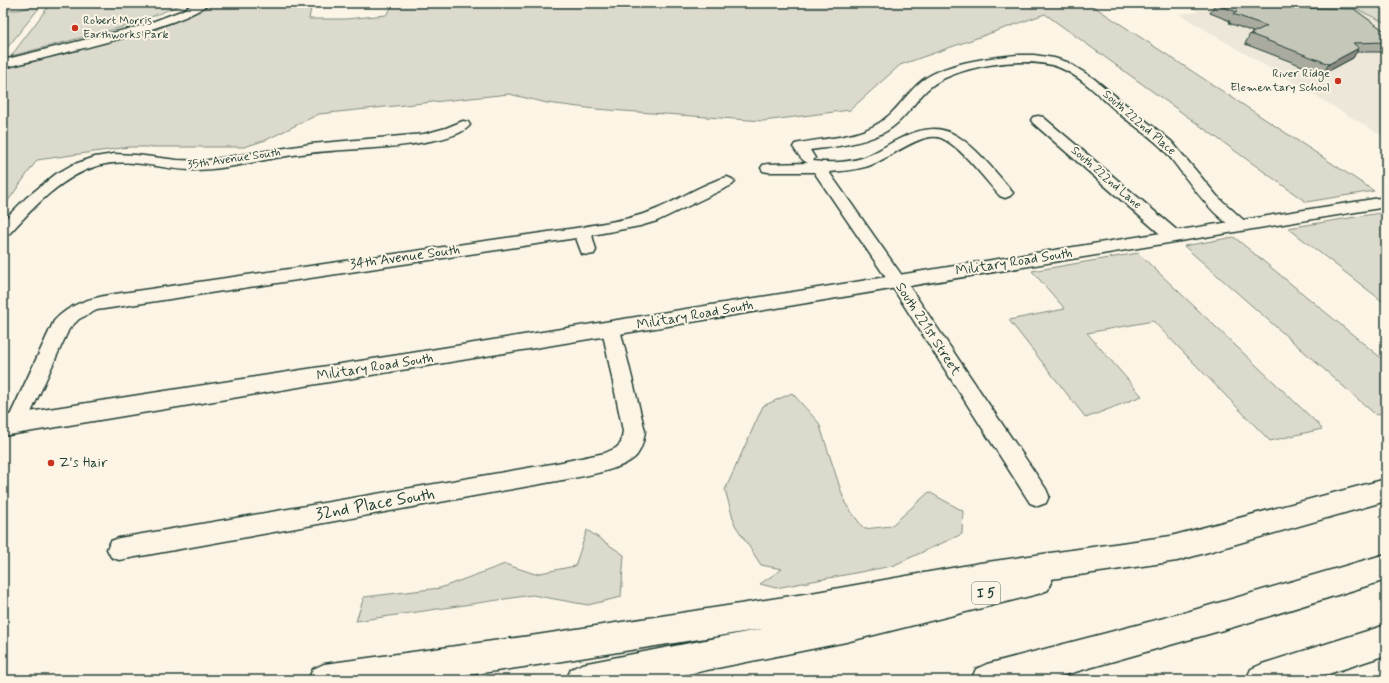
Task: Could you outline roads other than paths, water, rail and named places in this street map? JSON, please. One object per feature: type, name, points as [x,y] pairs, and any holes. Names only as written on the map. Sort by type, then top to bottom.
[{"type":"main road","name":"Military Road South","points":[[10,425],[611,329],[1386,202]]},
{"type":"main road","name":"I 5","points":[[582,680],[846,626],[1176,548],[1386,490]]},
{"type":"main road","points":[[324,680],[544,649],[811,607],[980,576],[1176,548]]},
{"type":"main road","points":[[986,680],[1110,649],[1291,597],[1386,567]]},
{"type":"main road","points":[[1317,662],[1386,633]]},
{"type":"main road","points":[[1262,680],[1386,640]]},
{"type":"street","points":[[3,64],[148,28],[185,13],[203,3]]},
{"type":"street","name":"South 222nd Place","points":[[810,160],[855,138],[879,130],[899,115],[920,88],[934,79],[971,65],[1009,60],[1038,59],[1061,64],[1083,78],[1103,92],[1161,139],[1173,151],[1217,206],[1241,225]]},
{"type":"street","name":"South 222nd Lane","points":[[1038,120],[1173,236]]},
{"type":"street","name":"35th Avenue South","points":[[3,230],[53,182],[74,170],[95,162],[125,158],[171,165],[202,165],[292,151],[439,135],[452,131],[462,125]]},
{"type":"street","points":[[768,168],[810,160],[848,166],[865,162],[884,154],[916,137],[940,133],[955,140],[1005,192]]},
{"type":"street","name":"South 221st Street","points":[[810,160],[897,281],[1038,496]]},
{"type":"street","name":"34th Avenue South","points":[[10,425],[56,335],[68,317],[76,311],[100,303],[123,298],[583,232],[641,220],[690,201],[710,189],[728,182]]},
{"type":"street","points":[[583,232],[588,250]]},
{"type":"street","name":"32nd Place South","points":[[119,549],[558,472],[605,462],[628,450],[633,442],[634,431],[611,329]]},
{"type":"place","name":"Robert Morris Earthworks Park","points":[[75,28]]},
{"type":"place","name":"River Ridge Elementary School","points":[[1338,81]]},
{"type":"place","name":"Z's Hair","points":[[51,463]]}]
